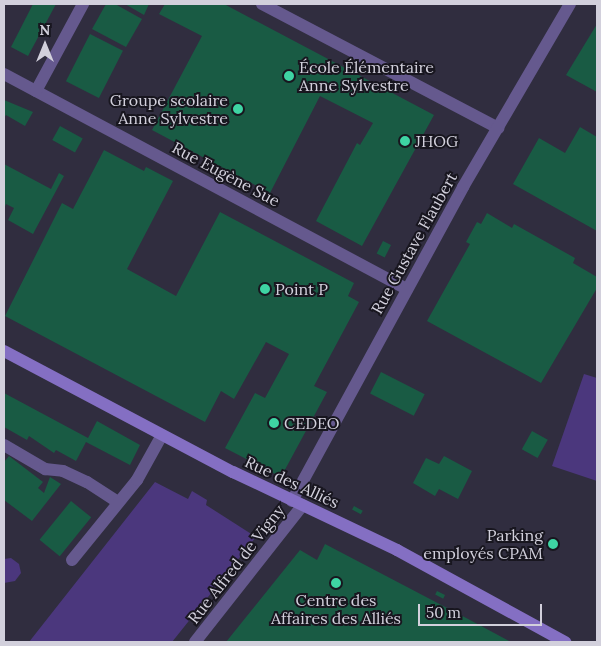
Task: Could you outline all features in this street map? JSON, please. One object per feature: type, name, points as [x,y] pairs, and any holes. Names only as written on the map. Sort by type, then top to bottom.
[{"type":"main road","name":"Rue des Alliés","points":[[4,351],[162,435],[297,503],[397,550],[565,642]]},
{"type":"street","points":[[36,91],[83,4]]},
{"type":"street","points":[[262,4],[498,128]]},
{"type":"street","name":"Rue Gustave Flaubert","points":[[297,503],[407,290],[570,4]]},
{"type":"street","name":"Rue Eugène Sue","points":[[4,74],[407,290]]},
{"type":"street","points":[[72,560],[137,480],[162,435]]},
{"type":"street","points":[[4,445],[45,469],[63,471],[87,482],[118,502]]},
{"type":"street","name":"Rue Alfred de Vigny","points":[[195,642],[297,503]]},
{"type":"shaded area","points":[[584,374],[597,378],[597,481],[552,466]]},
{"type":"shaded area","points":[[155,482],[188,499],[192,491],[207,500],[206,505],[256,537],[172,642],[29,642]]},
{"type":"shaded area","points":[[11,558],[19,564],[21,573],[15,581],[4,583],[4,559]]},
{"type":"building","points":[[33,4],[56,4],[28,56],[11,47]]},
{"type":"building","points":[[106,4],[115,4],[142,19],[126,47],[92,29]]},
{"type":"building","points":[[125,4],[149,4],[144,15]]},
{"type":"building","name":"Groupe scolaire Anne Sylvestre","points":[[165,4],[224,4],[434,115],[362,246],[316,221],[357,143],[360,145],[373,123],[320,96],[270,193],[152,130],[202,36],[159,14]]},
{"type":"building","points":[[597,24],[597,92],[566,75]]},
{"type":"building","points":[[90,34],[123,51],[99,98],[66,81]]},
{"type":"building","points":[[4,100],[33,112],[25,126],[6,115],[4,118]]},
{"type":"building","points":[[60,126],[83,139],[75,153],[52,140]]},
{"type":"building","points":[[580,127],[597,137],[597,231],[513,184],[539,138],[565,153]]},
{"type":"building","name":"Point P","points":[[104,150],[144,171],[146,167],[173,181],[127,269],[176,296],[220,212],[354,283],[348,296],[359,302],[314,386],[327,392],[281,477],[225,448],[255,393],[265,398],[289,354],[266,342],[234,399],[221,391],[205,422],[5,316],[62,203],[73,209]]},
{"type":"building","points":[[4,164],[51,189],[59,173],[64,176],[33,234],[8,220],[14,208],[6,204],[4,209]]},
{"type":"building","points":[[487,213],[512,228],[514,224],[575,258],[573,263],[597,277],[597,288],[541,383],[427,321],[470,244],[466,242],[477,222],[481,224]]},
{"type":"building","points":[[383,241],[391,245],[385,258],[377,253]]},
{"type":"building","points":[[381,372],[425,394],[414,416],[370,393]]},
{"type":"building","points":[[4,393],[88,438],[97,421],[140,445],[130,465],[86,442],[76,461],[56,450],[54,453],[29,436],[27,440],[4,427]]},
{"type":"building","points":[[532,431],[548,440],[538,458],[522,449]]},
{"type":"building","points":[[9,456],[43,482],[38,488],[44,493],[50,477],[61,484],[32,521],[4,500],[4,462]]},
{"type":"building","points":[[444,456],[472,471],[458,499],[439,489],[435,496],[413,483],[426,458],[439,464]]},
{"type":"building","points":[[71,501],[91,517],[60,556],[40,540]]},
{"type":"building","points":[[354,506],[363,511],[361,514],[352,509]]},
{"type":"building","name":"Centre des Affaires des Alliés","points":[[325,544],[511,642],[226,642],[300,550],[317,560]]},
{"type":"building","points":[[437,591],[445,595],[443,599],[435,595]]},
{"type":"place","name":"École Élémentaire Anne Sylvestre","points":[[289,76]]},
{"type":"place","name":"Groupe scolaire Anne Sylvestre","points":[[238,109]]},
{"type":"place","name":"JHOG","points":[[405,141]]},
{"type":"place","name":"Point P","points":[[265,289]]},
{"type":"place","name":"CEDEO","points":[[274,423]]},
{"type":"place","name":"Parking employés CPAM","points":[[553,544]]},
{"type":"place","name":"Centre des Affaires des Alliés","points":[[336,583]]}]
